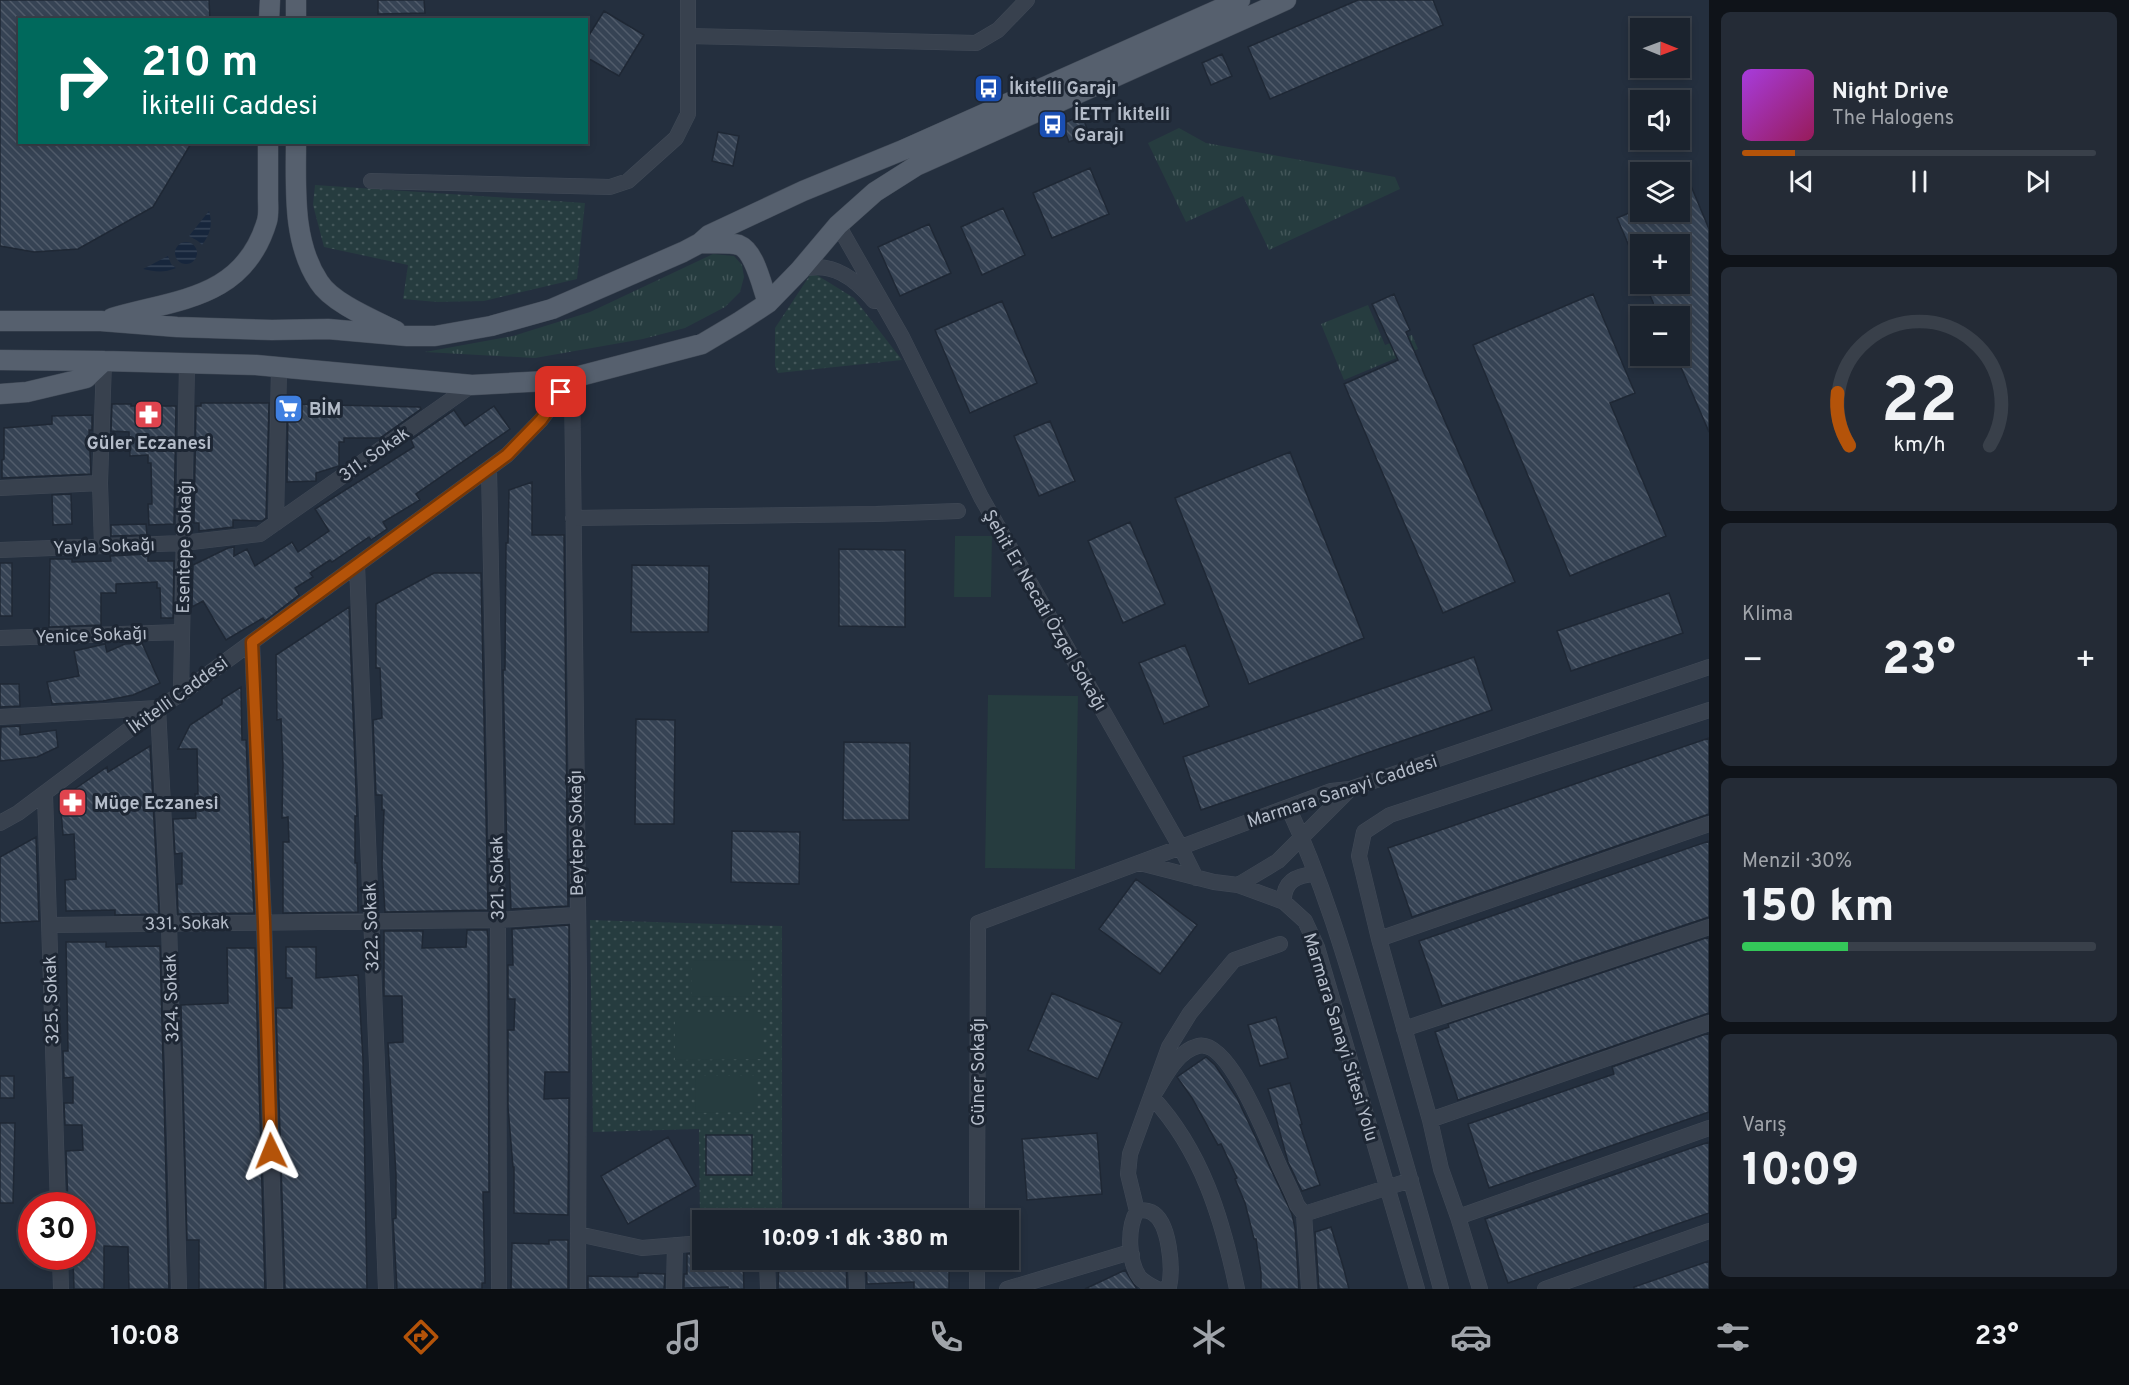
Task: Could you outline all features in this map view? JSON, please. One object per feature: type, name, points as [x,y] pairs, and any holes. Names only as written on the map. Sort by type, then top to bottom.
[{"type":"main road","points":[[269,18],[270,0]]},
{"type":"main road","points":[[296,0],[296,18]]},
{"type":"main road","points":[[0,321],[101,321],[177,327],[328,329],[407,336],[435,336],[491,326],[552,309],[683,252],[709,235],[803,191],[903,150],[1240,0]]},
{"type":"main road","points":[[0,360],[279,367],[472,385],[572,378],[702,344],[768,303],[838,225],[875,192],[916,166],[1286,0]]},
{"type":"main road","points":[[101,321],[141,309],[182,301],[212,290],[235,274],[255,250],[268,219],[268,144]]},
{"type":"main road","points":[[296,144],[296,198],[299,229],[306,255],[320,284],[348,307],[407,336]]},
{"type":"main road","points":[[700,243],[737,245],[747,250],[755,262],[768,303]]},
{"type":"main road","points":[[0,313],[42,321]]},
{"type":"main road","points":[[0,394],[27,392],[86,378],[104,361]]},
{"type":"street","points":[[371,181],[610,187],[628,181],[676,138],[688,114],[688,0]]},
{"type":"street","points":[[688,36],[976,43],[998,30],[1027,0]]},
{"type":"street","points":[[838,225],[902,337]]},
{"type":"street","points":[[800,270],[813,266],[828,267],[843,273],[872,298],[902,337]]},
{"type":"street","name":"Şehit Er Necati Özgel Sokağı","points":[[902,337],[981,498],[1196,878]]},
{"type":"street","points":[[102,545],[100,483],[104,361]]},
{"type":"street","name":"Esentepe Sokağı","points":[[181,694],[188,364]]},
{"type":"street","points":[[276,523],[279,367]]},
{"type":"street","name":"İkitelli Caddesi","points":[[0,823],[45,794],[158,708],[181,694],[507,455],[541,420],[572,378]]},
{"type":"street","name":"Beytepe Sokağı","points":[[572,378],[578,1289]]},
{"type":"street","name":"311. Sokak","points":[[276,523],[472,385]]},
{"type":"street","name":"321. Sokak","points":[[489,468],[498,921],[499,1289]]},
{"type":"street","points":[[0,488],[100,483]]},
{"type":"street","points":[[573,518],[958,511]]},
{"type":"street","name":"Yayla Sokağı","points":[[0,550],[183,543],[260,534],[276,523]]},
{"type":"street","name":"322. Sokak","points":[[357,565],[386,1289]]},
{"type":"street","name":"Yenice Sokağı","points":[[0,638],[182,632]]},
{"type":"street","points":[[252,642],[264,922],[275,1289]]},
{"type":"street","name":"Marmara Sanayi Caddesi","points":[[978,923],[1331,791],[1350,789],[1709,667]]},
{"type":"street","points":[[0,717],[158,708]]},
{"type":"street","name":"324. Sokak","points":[[158,708],[169,923],[179,1289]]},
{"type":"street","points":[[1480,1289],[1441,1169],[1430,1120],[1379,939],[1359,856],[1364,832],[1390,815],[1709,710]]},
{"type":"street","points":[[1238,885],[1278,861],[1350,789]]},
{"type":"street","name":"325. Sokak","points":[[45,794],[58,1192]]},
{"type":"street","name":"Marmara Sanayi Sitesi Yolu","points":[[1288,807],[1337,930],[1441,1289]]},
{"type":"street","points":[[0,812],[18,813]]},
{"type":"street","points":[[1379,939],[1709,824]]},
{"type":"street","name":"Marmara Sanayi Sitesi Yolu","points":[[1140,863],[1196,878],[1238,885],[1284,902],[1305,921],[1317,947],[1417,1289]]},
{"type":"street","points":[[1284,902],[1284,891],[1287,884],[1298,877],[1316,874]]},
{"type":"street","name":"331. Sokak","points":[[49,925],[498,921],[577,915]]},
{"type":"street","name":"Güner Sokağı","points":[[977,1210],[978,923]]},
{"type":"street","points":[[1404,1029],[1709,927]]},
{"type":"street","points":[[1157,1289],[1139,1277],[1132,1255],[1131,1229],[1137,1211],[1128,1174],[1130,1154],[1169,1047],[1190,1012],[1234,960],[1280,944]]},
{"type":"street","points":[[1430,1120],[1709,1023]]},
{"type":"street","points":[[1152,1097],[1180,1056],[1198,1046],[1213,1049],[1235,1076],[1255,1108],[1297,1205],[1304,1214],[1309,1289]]},
{"type":"street","points":[[1152,1097],[1171,1118],[1195,1158],[1219,1213],[1237,1289]]},
{"type":"street","points":[[1458,1216],[1709,1128]]},
{"type":"street","points":[[1304,1214],[1411,1180]]},
{"type":"street","points":[[1137,1211],[1150,1211],[1155,1214],[1166,1236],[1170,1250],[1171,1276],[1169,1287],[1165,1289]]},
{"type":"street","points":[[1545,1289],[1709,1231]]},
{"type":"street","points":[[578,1234],[642,1248],[692,1244]]},
{"type":"street","points":[[674,1289],[675,1245]]},
{"type":"street","points":[[1007,1289],[1127,1253],[1132,1255]]},
{"type":"street","points":[[60,1270],[61,1289]]},
{"type":"street","points":[[767,1270],[768,1289]]},
{"type":"street","points":[[856,1270],[857,1289]]},
{"type":"street","points":[[977,1270],[977,1289]]},
{"type":"green space","points":[[1179,128],[1206,143],[1395,177],[1400,189],[1269,250],[1243,196],[1186,222],[1148,143]]},
{"type":"green space","points":[[315,185],[585,203],[577,279],[484,301],[437,302],[403,299],[408,265],[324,247],[313,205]]},
{"type":"green space","points":[[713,254],[734,256],[742,265],[744,277],[740,292],[725,307],[685,328],[643,339],[535,358],[425,352],[513,336],[590,312]]},
{"type":"green space","points":[[812,272],[854,298],[902,360],[778,373],[775,366],[775,328]]},
{"type":"green space","points":[[1368,305],[1385,345],[1412,335],[1418,349],[1344,380],[1321,324]]},
{"type":"green space","points":[[955,536],[992,536],[991,597],[954,597]]},
{"type":"green space","points":[[988,695],[1078,696],[1075,869],[985,868]]},
{"type":"green space","points":[[590,920],[782,926],[782,1210],[700,1210],[699,1129],[593,1132]]},
{"type":"green space","points":[[752,960],[752,996],[692,997],[692,961]]},
{"type":"green space","points":[[675,1012],[763,1012],[763,1059],[675,1060]]},
{"type":"green space","points":[[695,1076],[755,1076],[755,1112],[696,1113]]},
{"type":"water","points":[[209,211],[210,229],[202,245],[189,236]]},
{"type":"water","points":[[182,242],[190,242],[197,249],[197,257],[190,264],[182,264],[175,257],[175,249]]},
{"type":"water","points":[[168,256],[171,264],[176,268],[168,271],[143,269]]},
{"type":"building","points":[[0,0],[209,0],[210,18],[18,18],[18,144],[191,144],[153,207],[78,249],[34,252],[0,246]]},
{"type":"building","points":[[378,0],[424,0],[425,13],[378,14]]},
{"type":"building","points":[[1358,0],[1433,0],[1443,25],[1270,99],[1248,47]]},
{"type":"building","points":[[604,11],[644,35],[619,76],[588,58],[588,37]]},
{"type":"building","points":[[1222,54],[1232,76],[1211,85],[1202,63]]},
{"type":"building","points":[[1082,115],[1089,134],[1069,142],[1062,124]]},
{"type":"building","points":[[718,132],[739,136],[733,166],[712,161]]},
{"type":"building","points":[[1090,168],[1109,214],[1052,238],[1033,193]]},
{"type":"building","points":[[1690,186],[1709,229],[1709,432],[1680,366],[1690,366],[1690,306],[1655,306],[1649,294],[1690,294],[1690,234],[1630,234],[1630,248],[1617,218],[1630,213],[1630,222],[1690,222]]},
{"type":"building","points":[[1003,208],[1025,255],[982,275],[961,227]]},
{"type":"building","points":[[929,224],[951,273],[900,296],[878,247]]},
{"type":"building","points":[[1394,294],[1410,330],[1406,332],[1515,582],[1443,613],[1344,384],[1398,360],[1372,304]]},
{"type":"building","points":[[1593,294],[1635,393],[1610,403],[1666,536],[1570,576],[1473,345]]},
{"type":"building","points":[[1002,301],[1037,383],[970,413],[935,330]]},
{"type":"building","points":[[201,403],[269,403],[266,518],[262,521],[233,520],[233,527],[199,531],[199,523],[194,523],[196,406],[201,406]]},
{"type":"building","points":[[112,404],[176,406],[174,524],[149,525],[148,504],[152,504],[151,463],[148,463],[148,455],[130,456],[129,432],[111,431]]},
{"type":"building","points":[[288,404],[420,407],[421,409],[380,438],[344,438],[344,442],[339,442],[339,466],[316,473],[316,481],[287,482]]},
{"type":"building","points":[[494,406],[510,429],[416,494],[420,500],[383,522],[387,529],[371,540],[369,537],[332,562],[330,560],[310,573],[313,577],[295,588],[299,595],[265,621],[263,618],[226,640],[203,601],[192,607],[193,565],[234,547],[234,556],[247,549],[255,566],[292,542],[298,552],[329,531],[315,509],[414,447],[411,440],[454,410],[465,426]]},
{"type":"building","points":[[92,415],[92,430],[89,430],[91,474],[2,478],[4,428],[52,424],[52,416]]},
{"type":"building","points":[[1050,421],[1075,481],[1039,496],[1014,436]]},
{"type":"building","points":[[1290,452],[1364,638],[1249,684],[1175,498]]},
{"type":"building","points":[[532,482],[532,535],[564,535],[568,906],[511,909],[509,859],[507,859],[503,670],[505,670],[506,543],[508,543],[509,490]]},
{"type":"building","points":[[71,494],[72,524],[53,525],[52,495]]},
{"type":"building","points":[[1130,522],[1165,604],[1123,623],[1088,541]]},
{"type":"building","points":[[146,524],[147,535],[111,536],[111,525]]},
{"type":"building","points":[[839,549],[905,550],[905,627],[839,626]]},
{"type":"building","points":[[148,554],[148,561],[174,561],[173,618],[161,618],[160,588],[157,588],[157,582],[116,584],[116,593],[101,593],[101,625],[49,627],[50,559],[72,559],[72,562],[111,561],[110,556]]},
{"type":"building","points":[[0,563],[12,563],[12,616],[0,616]]},
{"type":"building","points":[[632,565],[709,566],[708,632],[631,632]]},
{"type":"building","points":[[434,573],[481,573],[488,910],[385,912],[382,864],[384,810],[382,810],[382,795],[376,795],[373,720],[382,718],[380,668],[376,668],[376,604]]},
{"type":"building","points":[[1669,593],[1683,633],[1571,671],[1557,631]]},
{"type":"building","points":[[349,607],[357,816],[355,816],[355,863],[357,863],[358,912],[283,913],[283,842],[289,842],[288,817],[282,818],[283,765],[281,719],[277,720],[276,655]]},
{"type":"building","points":[[142,643],[160,683],[133,695],[103,701],[52,704],[47,682],[79,676],[74,651],[105,644],[107,652],[125,644]]},
{"type":"building","points":[[1185,645],[1209,706],[1164,724],[1139,663]]},
{"type":"building","points":[[1474,657],[1492,710],[1201,810],[1183,757]]},
{"type":"building","points":[[0,684],[19,684],[20,706],[0,707]]},
{"type":"building","points":[[241,687],[242,740],[246,740],[254,913],[178,914],[177,884],[182,884],[182,853],[175,854],[173,819],[196,818],[195,794],[198,794],[197,749],[178,749],[190,725],[222,704],[222,699]]},
{"type":"building","points":[[636,719],[675,720],[674,824],[635,824]]},
{"type":"building","points":[[20,726],[20,735],[56,730],[58,747],[37,757],[0,761],[1,727]]},
{"type":"building","points":[[1709,738],[1709,814],[1412,917],[1388,848]]},
{"type":"building","points":[[844,742],[910,743],[909,820],[843,820]]},
{"type":"building","points":[[150,746],[159,914],[115,915],[115,910],[66,911],[65,880],[76,879],[74,834],[63,835],[60,799],[107,767],[108,772]]},
{"type":"building","points":[[732,831],[800,832],[799,884],[731,882]]},
{"type":"building","points":[[36,837],[39,921],[0,923],[0,857]]},
{"type":"building","points":[[1709,841],[1709,917],[1442,1006],[1419,941]]},
{"type":"building","points":[[1136,879],[1197,925],[1160,974],[1099,929]]},
{"type":"building","points":[[569,925],[569,1072],[545,1072],[544,1099],[569,1098],[568,1215],[514,1213],[514,1167],[508,1107],[508,1030],[514,1030],[515,999],[508,999],[508,965],[513,965],[512,929]]},
{"type":"building","points":[[467,930],[487,930],[488,937],[489,1192],[483,1192],[485,1283],[482,1283],[482,1289],[397,1289],[393,1219],[396,1218],[396,1175],[388,1043],[403,1042],[402,996],[384,996],[384,931],[423,931],[422,948],[466,947]]},
{"type":"building","points":[[1709,937],[1709,1013],[1458,1100],[1435,1032],[1449,1027],[1448,1024]]},
{"type":"building","points":[[66,942],[106,942],[106,947],[160,946],[169,1289],[129,1289],[128,1247],[104,1246],[104,1289],[74,1289],[73,1270],[96,1270],[96,1192],[67,1192],[66,1151],[83,1150],[82,1125],[65,1125],[64,1103],[73,1103],[73,1077],[64,1078],[63,1051],[68,1051]]},
{"type":"building","points":[[286,947],[316,947],[316,978],[358,975],[363,1059],[367,1289],[285,1289],[276,1008],[292,1008],[292,978],[286,978]]},
{"type":"building","points":[[227,948],[255,948],[265,1289],[199,1289],[199,1240],[187,1240],[181,1005],[228,1003]]},
{"type":"building","points":[[1052,993],[1122,1023],[1098,1079],[1028,1050]]},
{"type":"building","points":[[1276,1017],[1288,1058],[1260,1066],[1248,1025]]},
{"type":"building","points":[[1709,1033],[1709,1112],[1489,1188],[1468,1124],[1614,1074],[1612,1067]]},
{"type":"building","points":[[1206,1057],[1215,1065],[1237,1098],[1292,1214],[1299,1289],[1261,1289],[1256,1239],[1254,1239],[1245,1203],[1235,1179],[1237,1178],[1221,1144],[1218,1145],[1192,1098],[1177,1077]]},
{"type":"building","points":[[0,1076],[14,1076],[14,1098],[0,1098]]},
{"type":"building","points":[[1290,1083],[1302,1124],[1300,1125],[1320,1185],[1302,1191],[1288,1162],[1268,1089]]},
{"type":"building","points":[[0,1123],[15,1123],[13,1203],[0,1203]]},
{"type":"building","points":[[1097,1133],[1102,1194],[1027,1200],[1022,1139]]},
{"type":"building","points":[[706,1135],[752,1135],[752,1175],[706,1175]]},
{"type":"building","points":[[668,1137],[696,1186],[628,1224],[601,1176]]},
{"type":"building","points":[[1709,1142],[1709,1213],[1508,1283],[1485,1219]]},
{"type":"building","points":[[1331,1227],[1349,1289],[1319,1289],[1315,1232]]},
{"type":"building","points":[[549,1240],[568,1240],[568,1289],[511,1289],[512,1243],[549,1244]]},
{"type":"building","points":[[687,1254],[692,1254],[692,1270],[743,1270],[744,1289],[684,1288]]},
{"type":"building","points":[[1709,1261],[1709,1289],[1634,1289],[1634,1287]]},
{"type":"building","points":[[779,1270],[846,1270],[847,1289],[778,1289]]},
{"type":"building","points":[[866,1270],[949,1270],[949,1289],[914,1289],[914,1282],[867,1284]]},
{"type":"building","points":[[1125,1270],[1137,1289],[1085,1289]]},
{"type":"building","points":[[638,1273],[665,1274],[664,1289],[588,1289],[588,1276],[638,1277]]},
{"type":"place","name":"İkitelli Garajı","points":[[988,88]]},
{"type":"place","name":"İETT İkitelli Garajı","points":[[1053,124]]},
{"type":"place","name":"BİM","points":[[288,409]]},
{"type":"place","name":"Güler Eczanesi","points":[[149,414]]},
{"type":"place","name":"Müge Eczanesi","points":[[73,803]]},
{"type":"route","points":[[271,1151],[252,642],[507,455],[541,420],[561,392]]}]
